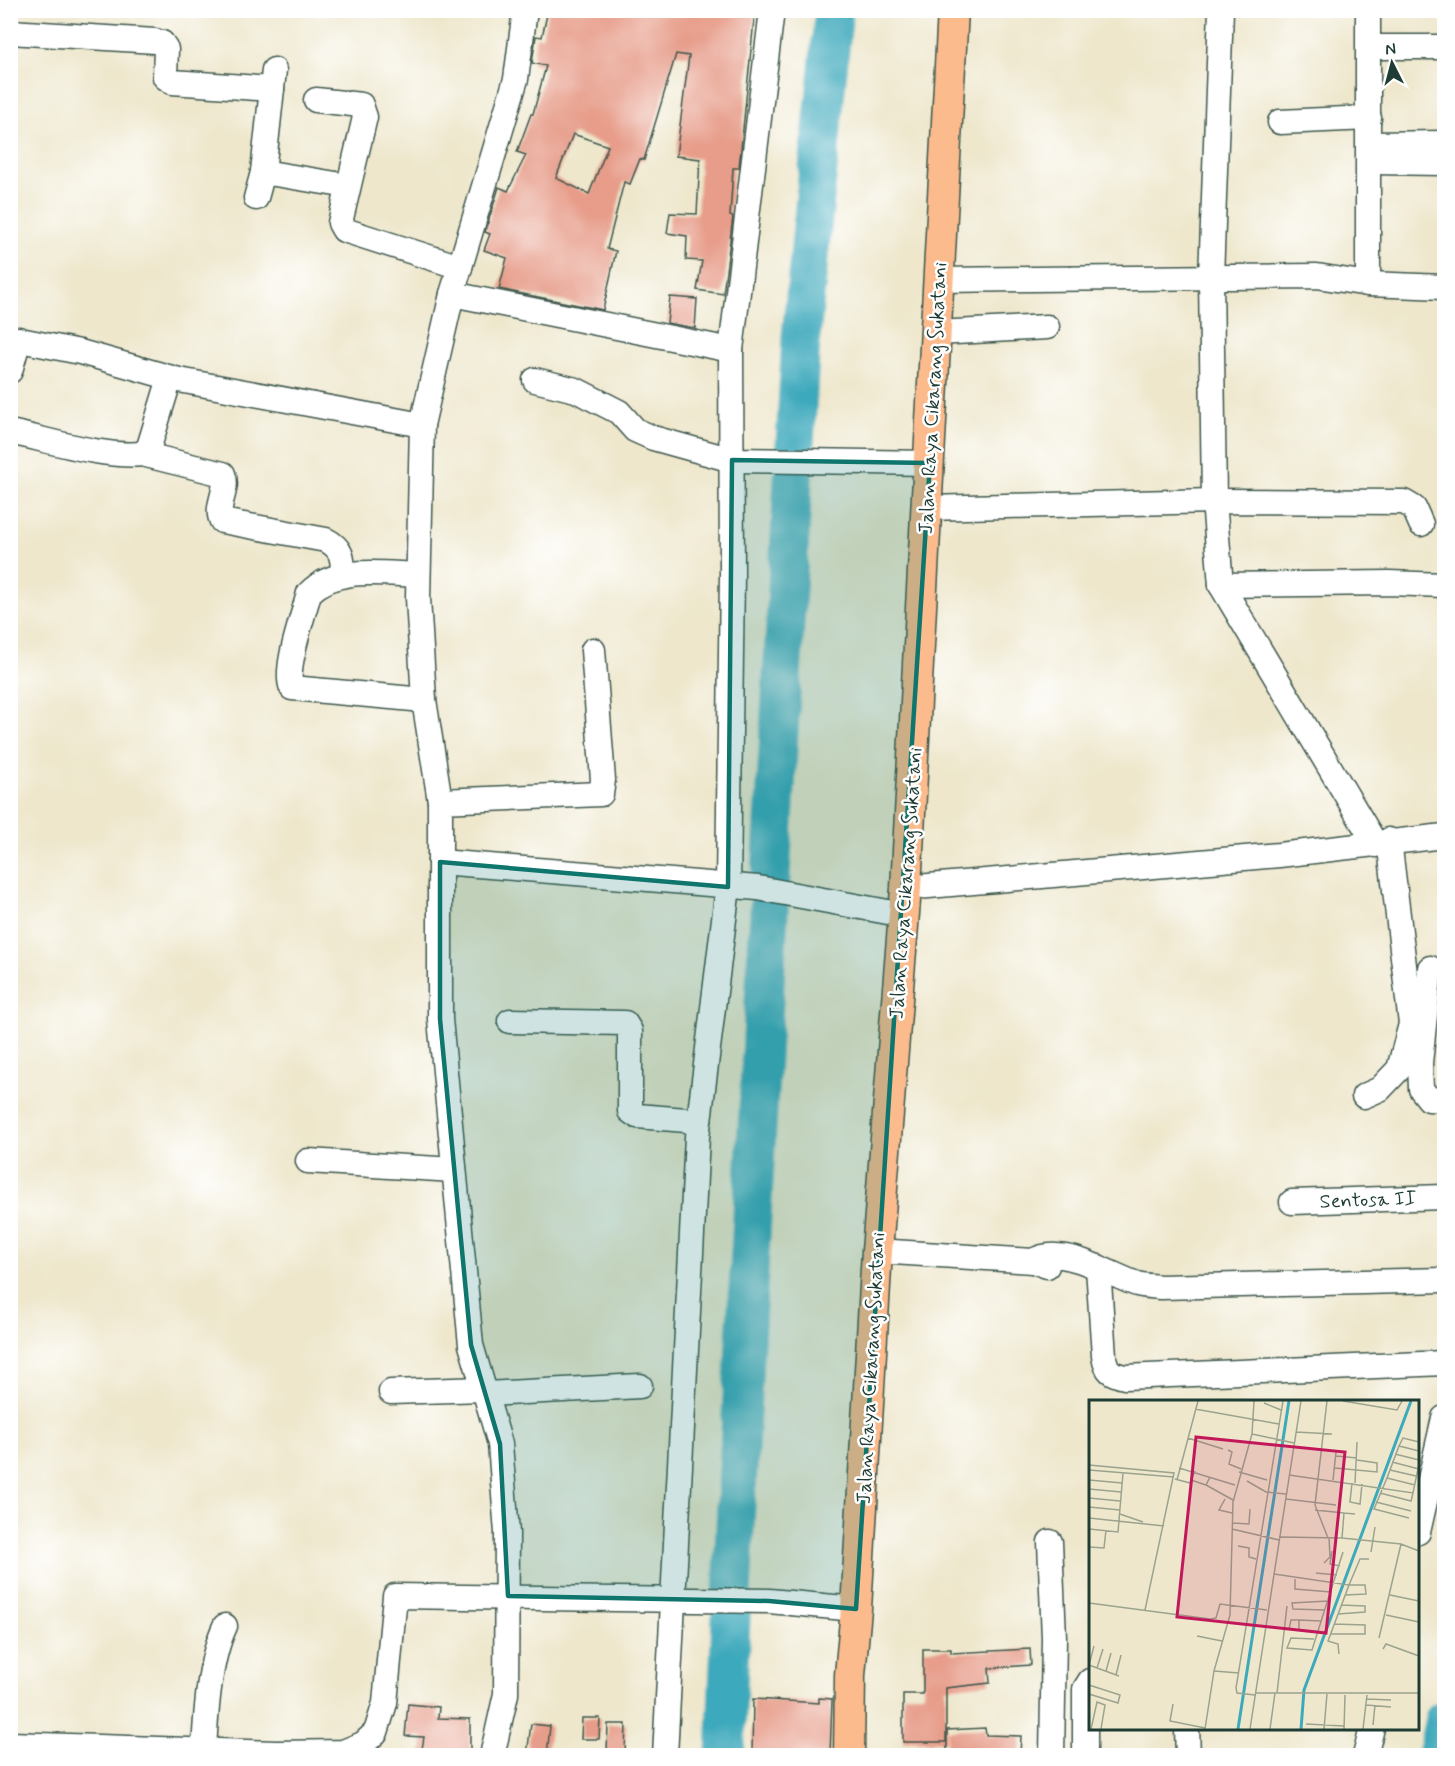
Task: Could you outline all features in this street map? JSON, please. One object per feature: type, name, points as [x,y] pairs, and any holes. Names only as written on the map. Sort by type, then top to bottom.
[{"type":"main road","name":"Jalan Raya Cikarang Sukatani","points":[[849,1755],[850,1676],[856,1609],[876,1251],[905,902],[953,10]]},
{"type":"street","points":[[492,1755],[506,1694],[508,1596],[500,1444],[471,1345],[454,1170],[440,1019],[440,801],[424,700],[418,575],[422,425],[452,294],[516,79],[525,10]]},
{"type":"street","points":[[665,1755],[699,1121],[728,887],[731,350],[772,10]]},
{"type":"street","points":[[1221,10],[1212,277],[1214,501],[1221,585],[1383,842],[1411,1024],[1399,1069],[1380,1089],[1364,1096]]},
{"type":"street","points":[[1368,10],[1370,153],[1368,284]]},
{"type":"street","points":[[10,32],[162,43],[166,49],[165,77],[167,80],[273,79],[262,172],[256,198]]},
{"type":"street","points":[[1369,47],[1444,47]]},
{"type":"street","points":[[316,100],[361,105],[365,110],[340,223],[344,230],[460,267]]},
{"type":"street","points":[[1280,122],[1369,118]]},
{"type":"street","points":[[1370,153],[1444,143]]},
{"type":"street","points":[[1370,153],[1444,163]]},
{"type":"street","points":[[262,172],[348,186]]},
{"type":"street","points":[[938,280],[1317,276],[1368,284],[1444,287]]},
{"type":"street","points":[[452,294],[731,350]]},
{"type":"street","points":[[937,333],[1047,327]]},
{"type":"street","points":[[10,371],[15,338],[80,352],[170,378],[422,425]]},
{"type":"street","points":[[142,454],[149,447],[170,378]]},
{"type":"street","points":[[535,380],[576,390],[620,412],[634,430],[653,438],[732,460],[930,463]]},
{"type":"street","points":[[10,432],[132,456],[142,454],[223,474],[225,483],[219,513],[222,521],[326,540],[336,546],[342,554],[343,574]]},
{"type":"street","points":[[927,508],[1214,501],[1404,502],[1414,508],[1421,524]]},
{"type":"street","points":[[418,575],[343,574],[317,585],[309,593],[291,664],[289,683],[292,688],[424,700]]},
{"type":"street","points":[[1221,585],[1389,583],[1444,585]]},
{"type":"street","points":[[440,801],[601,794],[603,780],[593,650]]},
{"type":"street","points":[[440,862],[758,888],[809,898],[905,902],[1444,836]]},
{"type":"street","points":[[1430,968],[1420,1063],[1421,1089],[1429,1100],[1444,1100]]},
{"type":"street","points":[[510,1021],[625,1023],[630,1031],[630,1111],[638,1116],[699,1121]]},
{"type":"street","points":[[308,1161],[454,1170]]},
{"type":"street","name":"Sentosa II","points":[[1292,1202],[1444,1197]]},
{"type":"street","points":[[876,1251],[1033,1261],[1041,1257],[1056,1256],[1071,1258],[1137,1284],[1161,1287],[1444,1280]]},
{"type":"street","points":[[1090,1265],[1106,1368],[1113,1374],[1125,1377],[1444,1363]]},
{"type":"street","points":[[391,1392],[640,1386]]},
{"type":"street","points":[[1419,1523],[1427,1453],[1444,1419]]},
{"type":"street","points":[[1050,1542],[1054,1638],[1052,1755]]},
{"type":"street","points":[[10,1744],[343,1752],[363,1744],[376,1732],[385,1703],[395,1596],[769,1601],[856,1609]]},
{"type":"street","points":[[204,1750],[207,1704],[217,1644],[225,1626]]},
{"type":"street","points":[[1085,1755],[1085,1689],[1089,1683]]},
{"type":"street","points":[[1187,1730],[1188,1755]]},
{"type":"street","points":[[1365,1755],[1371,1730]]},
{"type":"highlighted area","points":[[732,460],[930,463],[856,1609],[769,1601],[508,1596],[500,1444],[471,1345],[440,1019],[440,862],[728,887]]},
{"type":"building","points":[[548,10],[755,10],[739,168],[733,168],[730,216],[733,217],[723,294],[697,290],[702,261],[686,260],[687,236],[667,233],[670,213],[697,214],[700,159],[676,156],[689,56],[676,54],[644,160],[640,159],[630,184],[624,182],[607,249],[616,251],[603,310],[499,289],[507,258],[484,250],[490,234],[485,232],[499,187],[508,191],[526,155],[517,152],[531,114],[533,114],[546,66],[532,63],[536,36],[542,37]],"holes":[[[573,134],[608,146],[589,194],[556,178]]]},
{"type":"building","points":[[670,297],[697,299],[695,328],[667,323]]},
{"type":"building","points":[[923,1649],[951,1649],[951,1653],[1030,1649],[1031,1665],[989,1668],[990,1683],[946,1688],[946,1742],[903,1742],[903,1694],[923,1694]]},
{"type":"building","points":[[819,1698],[832,1699],[830,1755],[752,1755],[753,1699],[819,1703]]},
{"type":"building","points":[[408,1704],[439,1707],[438,1718],[470,1719],[470,1755],[421,1755],[424,1737],[405,1736]]},
{"type":"building","points":[[582,1718],[600,1718],[599,1739],[581,1739]]},
{"type":"building","points":[[531,1724],[550,1726],[547,1755],[527,1755]]},
{"type":"building","points":[[608,1724],[626,1724],[625,1753],[607,1752]]},
{"type":"building","points":[[985,1728],[986,1735],[1021,1736],[1020,1755],[947,1755],[947,1730]]},
{"type":"waterway","points":[[725,1756],[736,1505],[801,337],[834,10]]},
{"type":"waterway","points":[[1436,1756],[1444,1720]]}]
